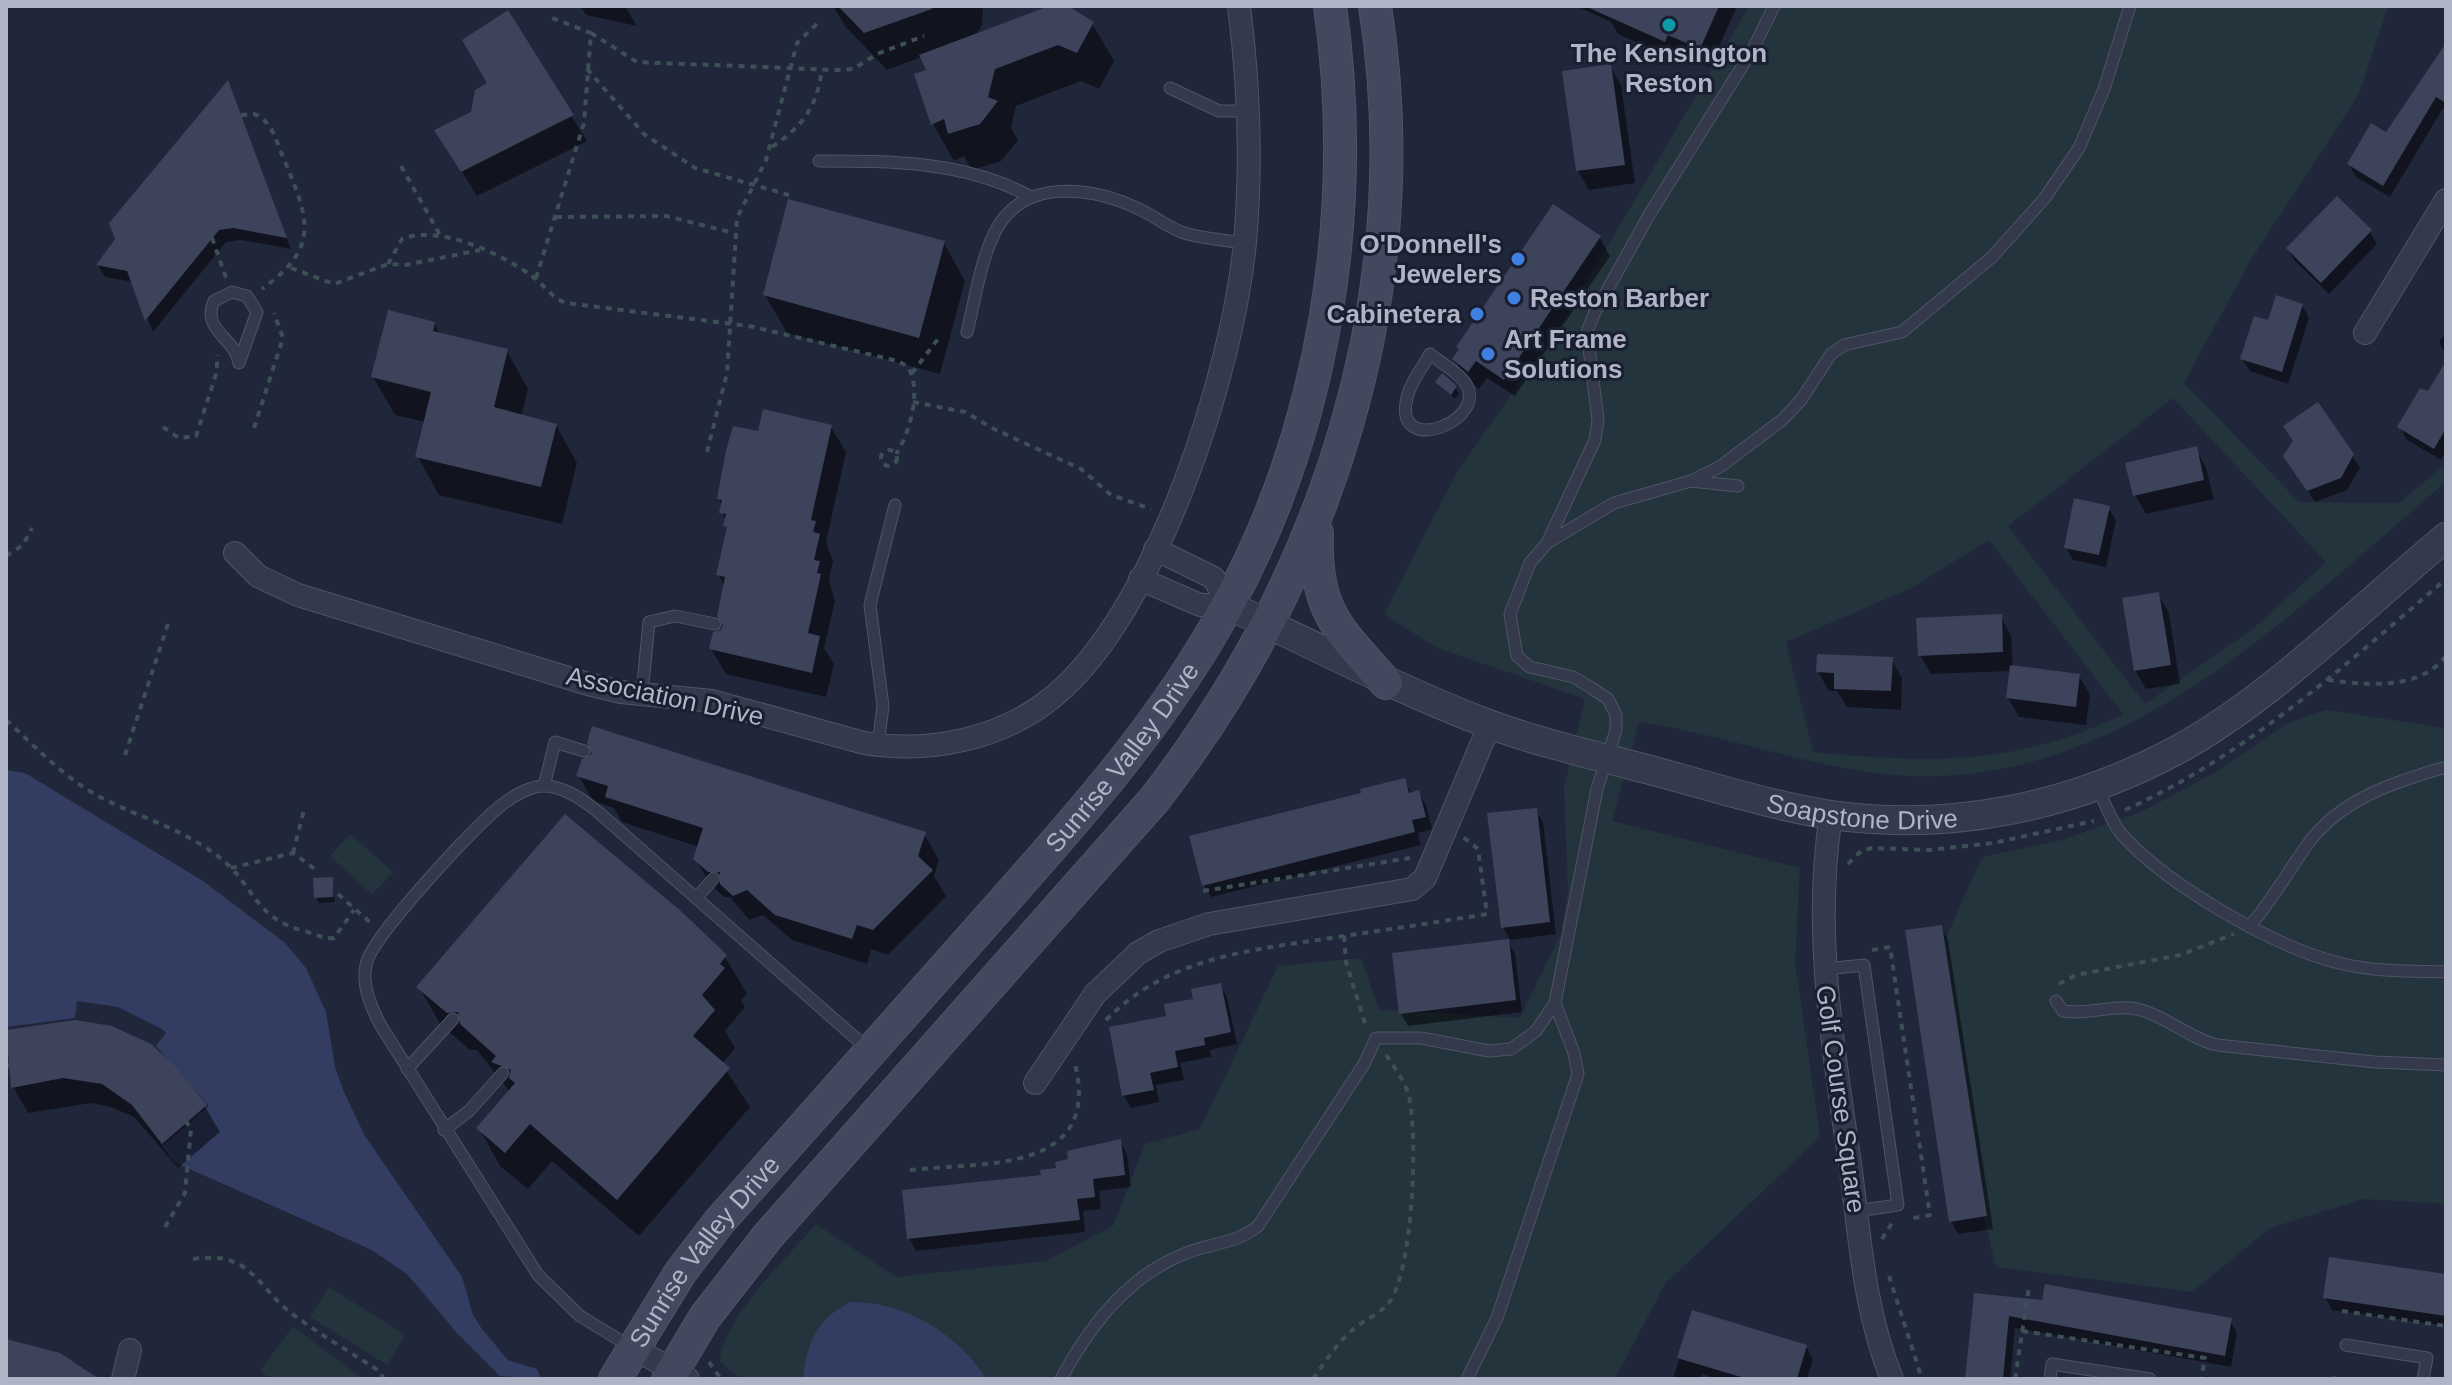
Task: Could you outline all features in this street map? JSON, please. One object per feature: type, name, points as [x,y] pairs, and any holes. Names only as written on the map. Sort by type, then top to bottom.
[{"type":"main road","name":"Sunrise Valley Drive","points":[[615,1379],[680,1273],[719,1222],[1132,755],[1228,605],[1269,510],[1301,424],[1328,299],[1336,242],[1339,148],[1330,6]]},
{"type":"main road","name":"Sunrise Valley Drive","points":[[676,1376],[724,1291],[768,1236],[1154,800],[1218,712],[1270,624],[1318,514],[1357,389],[1378,276],[1385,140],[1375,6]]},
{"type":"main road","points":[[1318,514],[1317,581],[1324,604],[1339,629],[1386,683]]},
{"type":"street","name":"Association Drive","points":[[235,553],[258,576],[298,595],[588,684],[642,694],[712,701],[878,745],[950,742],[999,729],[1030,713],[1061,690],[1085,666],[1140,579],[1170,516],[1216,389],[1231,330],[1245,243],[1248,111],[1239,6]]},
{"type":"street","points":[[2365,333],[2446,200]]},
{"type":"street","name":"Soapstone Drive","points":[[1228,605],[1386,683],[1490,724],[1737,794],[1831,815],[1933,821],[2043,804],[2097,787],[2174,752],[2222,723],[2446,537]]},
{"type":"street","points":[[1140,579],[1200,605],[1228,605],[1214,578],[1155,549]]},
{"type":"street","points":[[1035,1083],[1075,1023],[1114,973],[1159,941],[1209,924],[1396,895],[1412,889],[1425,878],[1490,724]]},
{"type":"street","name":"Golf Course Square","points":[[1831,815],[1823,864],[1823,969],[1871,1310],[1891,1379]]},
{"type":"street","points":[[632,1347],[676,1376]]},
{"type":"street","points":[[128,1378],[130,1350]]},
{"type":"lane","points":[[1061,1379],[1099,1319],[1120,1297],[1162,1265],[1185,1253],[1244,1237],[1258,1226],[1364,1064],[1376,1038],[1421,1038],[1489,1051],[1511,1049],[1536,1031],[1555,1003],[1594,801],[1616,730],[1616,715],[1608,699],[1573,677],[1530,667],[1517,656],[1510,614],[1516,591],[1530,563],[1547,543],[1595,440],[1598,420],[1587,332],[1594,314],[1649,215],[1753,49],[1774,6]]},
{"type":"lane","points":[[1547,543],[1614,503],[1691,481],[1721,466],[1782,420],[1801,400],[1831,354],[1844,345],[1902,332],[1958,287],[2021,228],[2044,199],[2091,124],[2130,6]]},
{"type":"lane","points":[[1170,88],[1219,111],[1248,111]]},
{"type":"lane","points":[[819,161],[871,161],[962,170],[1006,183],[1031,197]]},
{"type":"lane","points":[[967,332],[992,237],[1009,211],[1031,197],[1056,192],[1103,196],[1142,210],[1182,232],[1245,243]]},
{"type":"lane","points":[[232,292],[247,296],[257,312],[239,363],[234,348],[215,330],[210,319],[214,301],[232,292]]},
{"type":"lane","points":[[1430,354],[1465,381],[1468,389],[1462,411],[1455,421],[1447,427],[1428,431],[1412,423],[1405,406],[1407,395],[1430,354]]},
{"type":"lane","points":[[1691,481],[1738,486]]},
{"type":"lane","points":[[878,745],[883,706],[870,605],[895,505]]},
{"type":"lane","points":[[642,694],[649,622],[683,616],[715,624]]},
{"type":"lane","points":[[544,786],[555,742],[584,751]]},
{"type":"lane","points":[[2249,927],[2276,897],[2307,845],[2327,822],[2377,790],[2446,767]]},
{"type":"lane","points":[[632,1347],[580,1316],[548,1287],[407,1069],[374,1013],[365,982],[368,958],[384,934],[495,811],[519,794],[544,786],[586,802],[871,1052]]},
{"type":"lane","points":[[2097,787],[2121,833],[2138,850],[2249,927],[2290,947],[2343,964],[2375,970],[2446,972]]},
{"type":"lane","points":[[697,897],[714,878]]},
{"type":"lane","points":[[1823,969],[1864,965],[1898,1205],[1856,1211]]},
{"type":"lane","points":[[2056,1001],[2063,1011],[2075,1013],[2133,1008],[2169,1023],[2197,1040],[2217,1045],[2375,1062],[2446,1065]]},
{"type":"lane","points":[[1467,1379],[1497,1318],[1578,1074],[1574,1053],[1555,1003]]},
{"type":"lane","points":[[407,1069],[453,1019]]},
{"type":"lane","points":[[444,1130],[469,1111],[503,1073]]},
{"type":"lane","points":[[2346,1345],[2427,1358],[2423,1379]]},
{"type":"lane","points":[[2050,1379],[2052,1364],[2150,1379]]},
{"type":"path","points":[[547,16],[591,33],[637,62],[853,69],[877,54],[924,36]]},
{"type":"path","points":[[707,452],[727,373],[732,325],[734,233],[740,209],[754,187],[770,148],[797,43],[820,21]]},
{"type":"path","points":[[536,278],[584,123],[591,33]]},
{"type":"path","points":[[587,69],[644,134],[658,145],[695,168],[789,195]]},
{"type":"path","points":[[770,148],[809,116],[819,91],[822,69]]},
{"type":"path","points":[[241,115],[254,114],[269,125],[302,200],[305,226],[291,268],[262,289],[281,326],[283,338],[254,428]]},
{"type":"path","points":[[401,166],[440,235]]},
{"type":"path","points":[[556,217],[666,216],[734,233]]},
{"type":"path","points":[[388,264],[402,239],[440,235],[498,254],[536,278],[553,296],[566,303],[764,329],[898,361],[912,373]]},
{"type":"path","points":[[212,238],[226,278],[218,280]]},
{"type":"path","points":[[291,268],[334,284],[388,264],[405,265],[481,249]]},
{"type":"path","points":[[896,454],[907,432],[913,402],[912,373],[938,339]]},
{"type":"path","points":[[163,427],[186,439],[199,430],[217,371],[213,347]]},
{"type":"path","points":[[913,402],[965,412],[1005,435],[1081,469],[1111,495],[1170,516]]},
{"type":"path","points":[[6,556],[23,545],[32,528]]},
{"type":"path","points":[[2446,579],[2325,680],[2392,684],[2422,676],[2446,656]]},
{"type":"path","points":[[125,755],[168,624]]},
{"type":"path","points":[[6,720],[56,768],[81,786],[183,833],[231,868],[261,908],[282,925],[334,938],[354,910]]},
{"type":"path","points":[[293,853],[304,810]]},
{"type":"path","points":[[1100,1026],[1127,998],[1193,963],[1223,954],[1487,914],[1478,849],[1464,838]]},
{"type":"path","points":[[231,868],[293,853]]},
{"type":"path","points":[[293,853],[316,870]]},
{"type":"path","points":[[1203,891],[1412,858]]},
{"type":"path","points":[[338,894],[384,934]]},
{"type":"path","points":[[2056,1001],[2055,989],[2076,975],[2180,955],[2249,927]]},
{"type":"path","points":[[1313,1379],[1339,1343],[1388,1305],[1399,1286],[1406,1265],[1415,1144],[1408,1092],[1376,1038],[1363,1024],[1346,962],[1344,936]]},
{"type":"path","points":[[1859,952],[1890,947],[1930,1215],[1892,1222],[1881,1242]]},
{"type":"path","points":[[910,1170],[1020,1158],[1050,1150],[1068,1135],[1080,1088],[1073,1058]]},
{"type":"path","points":[[165,1227],[181,1203],[186,1188],[191,1128],[186,1122]]},
{"type":"path","points":[[193,1259],[212,1256],[235,1262],[264,1282],[296,1317],[379,1371],[384,1379]]},
{"type":"path","points":[[2015,1379],[2029,1287]]},
{"type":"path","points":[[2342,1311],[2446,1326]]},
{"type":"path","points":[[2022,1331],[2205,1358],[2201,1379]]},
{"type":"shaded area","points":[[1749,6],[2388,6],[2359,94],[2250,261],[2184,383],[2299,502],[2399,503],[2446,464],[2446,482],[2261,638],[2195,685],[2126,725],[2053,756],[1976,773],[1894,775],[1829,765],[1639,722],[1612,821],[1800,868],[1795,962],[1820,1137],[1665,1284],[1615,1379],[741,1379],[720,1362],[731,1327],[758,1289],[816,1224],[896,1277],[1045,1261],[1113,1226],[1145,1144],[1200,1129],[1278,966],[1361,958],[1379,1010],[1520,1018],[1561,934],[1568,889],[1564,788],[1585,699],[1435,647],[1384,614],[1457,472],[1564,320]],"holes":[[[2173,398],[2326,562],[2254,628],[2145,704],[2008,526]],[[1989,540],[2123,714],[2046,744],[1971,757],[1895,758],[1813,752],[1786,642],[1911,588]]]},
{"type":"shaded area","points":[[2326,710],[2446,728],[2446,1204],[2363,1199],[2270,1228],[2192,1292],[1996,1267],[1948,1067],[1944,942],[1982,857],[2062,840],[2143,811],[2216,772],[2286,724]]},
{"type":"shaded area","points":[[350,834],[393,872],[372,895],[330,856]]},
{"type":"shaded area","points":[[329,1287],[405,1335],[387,1365],[310,1317]]},
{"type":"shaded area","points":[[293,1326],[363,1379],[271,1379],[260,1371]]},
{"type":"water","points":[[6,770],[25,773],[203,881],[284,942],[306,968],[326,1012],[335,1067],[365,1136],[462,1277],[473,1315],[482,1329],[508,1360],[537,1369],[541,1379],[500,1376],[457,1333],[407,1274],[372,1250],[174,1162],[162,1146],[209,1106],[156,1046],[166,1033],[162,1029],[118,1007],[77,1001],[75,1018],[6,1027]]},
{"type":"water","points":[[851,1302],[890,1307],[928,1323],[961,1348],[986,1379],[803,1379],[807,1354],[816,1333],[830,1315]]},
{"type":"building","points":[[838,6],[932,6],[932,9],[864,33]]},
{"type":"building","points":[[1049,6],[1068,6],[1094,22],[1077,53],[1058,45],[995,69],[988,97],[998,101],[980,124],[948,134],[944,119],[931,125],[914,74],[926,70],[919,55]]},
{"type":"building","name":"The Kensington Reston","points":[[1585,6],[1719,6],[1700,49],[1668,35],[1665,42]]},
{"type":"building","points":[[508,10],[574,115],[461,172],[434,130],[471,112],[475,90],[487,83],[462,40]]},
{"type":"building","points":[[2446,43],[2446,103],[2436,97],[2383,186],[2347,164],[2371,123],[2386,132]]},
{"type":"building","points":[[1611,64],[1625,165],[1576,171],[1562,71]]},
{"type":"building","points":[[228,80],[287,238],[233,228],[219,230],[145,321],[127,271],[96,265],[115,239],[109,223]]},
{"type":"building","points":[[2337,196],[2372,230],[2321,283],[2286,248]]},
{"type":"building","points":[[788,199],[945,241],[919,338],[763,295]]},
{"type":"building","points":[[1553,204],[1601,236],[1504,380],[1476,361],[1468,372],[1452,359],[1459,349],[1456,347]]},
{"type":"building","points":[[2276,295],[2303,304],[2282,372],[2240,359],[2254,316],[2268,320]]},
{"type":"building","points":[[388,310],[435,322],[433,331],[508,349],[494,407],[557,424],[541,487],[415,457],[431,392],[371,377]]},
{"type":"building","points":[[2446,361],[2446,428],[2434,449],[2397,427],[2420,388],[2428,391]]},
{"type":"building","points":[[1442,373],[1457,386],[1451,395],[1435,382]]},
{"type":"building","points":[[2318,402],[2354,454],[2341,478],[2307,491],[2283,456],[2293,441],[2283,426]]},
{"type":"building","points":[[763,409],[832,425],[811,520],[816,521],[813,532],[820,534],[814,560],[820,561],[817,573],[821,574],[808,633],[820,636],[812,673],[709,649],[713,632],[721,630],[723,625],[717,616],[725,577],[716,575],[727,527],[723,526],[726,514],[719,513],[722,500],[717,499],[726,450],[733,426],[758,431]]},
{"type":"building","points":[[2197,446],[2204,480],[2133,496],[2125,463]]},
{"type":"building","points":[[2074,498],[2110,506],[2099,555],[2064,548]]},
{"type":"building","points":[[2159,592],[2171,665],[2134,671],[2122,598]]},
{"type":"building","points":[[2002,614],[2003,652],[1918,656],[1916,618]]},
{"type":"building","points":[[1817,654],[1893,657],[1891,691],[1834,689],[1834,673],[1816,672]]},
{"type":"building","points":[[2010,665],[2080,674],[2076,707],[2006,698]]},
{"type":"building","points":[[592,726],[926,832],[918,856],[933,870],[873,930],[857,925],[852,939],[775,915],[747,890],[733,896],[720,884],[720,872],[708,872],[693,859],[703,828],[605,797],[608,786],[576,776],[582,759],[592,754],[587,743]]},
{"type":"building","points":[[1405,778],[1409,793],[1419,790],[1426,817],[1412,820],[1415,832],[1202,886],[1189,836],[1361,793],[1360,789]]},
{"type":"building","points":[[1537,808],[1550,922],[1501,928],[1487,813]]},
{"type":"building","points":[[565,814],[682,912],[727,955],[720,964],[725,968],[702,995],[715,1010],[693,1036],[730,1068],[617,1200],[530,1124],[505,1153],[476,1128],[515,1083],[509,1078],[511,1070],[491,1062],[496,1056],[460,1024],[458,1012],[447,1013],[416,987]]},
{"type":"building","points":[[333,877],[333,897],[314,898],[313,878]]},
{"type":"building","points":[[1942,925],[1987,1216],[1949,1222],[1905,930]]},
{"type":"building","points":[[1509,939],[1516,1000],[1399,1014],[1392,953]]},
{"type":"building","points":[[1221,983],[1231,1032],[1204,1038],[1205,1045],[1175,1051],[1178,1067],[1150,1073],[1154,1090],[1122,1096],[1109,1027],[1166,1016],[1164,1004],[1193,999],[1191,989]]},
{"type":"building","points":[[75,1020],[112,1026],[151,1044],[174,1065],[207,1105],[162,1144],[132,1105],[102,1084],[63,1078],[11,1088],[6,1030]]},
{"type":"building","points":[[1121,1139],[1125,1175],[1093,1179],[1095,1197],[1077,1199],[1080,1220],[907,1239],[902,1190],[1041,1175],[1040,1170],[1056,1168],[1055,1162],[1068,1159],[1067,1151]]},
{"type":"building","points":[[2329,1257],[2446,1274],[2446,1316],[2323,1298]]},
{"type":"building","points":[[2045,1284],[2232,1318],[2225,1356],[2009,1316],[2003,1379],[1965,1379],[1974,1293],[2042,1300]]},
{"type":"building","points":[[1692,1310],[1807,1345],[1797,1379],[1748,1379],[1677,1358]]},
{"type":"building","points":[[6,1339],[60,1353],[99,1379],[6,1379]]},
{"type":"place","name":"The Kensington Reston","points":[[1669,25]]},
{"type":"place","name":"O'Donnell's Jewelers","points":[[1518,259]]},
{"type":"place","name":"Reston Barber","points":[[1514,298]]},
{"type":"place","name":"Cabinetera","points":[[1477,314]]},
{"type":"place","name":"Art Frame Solutions","points":[[1488,354]]}]
